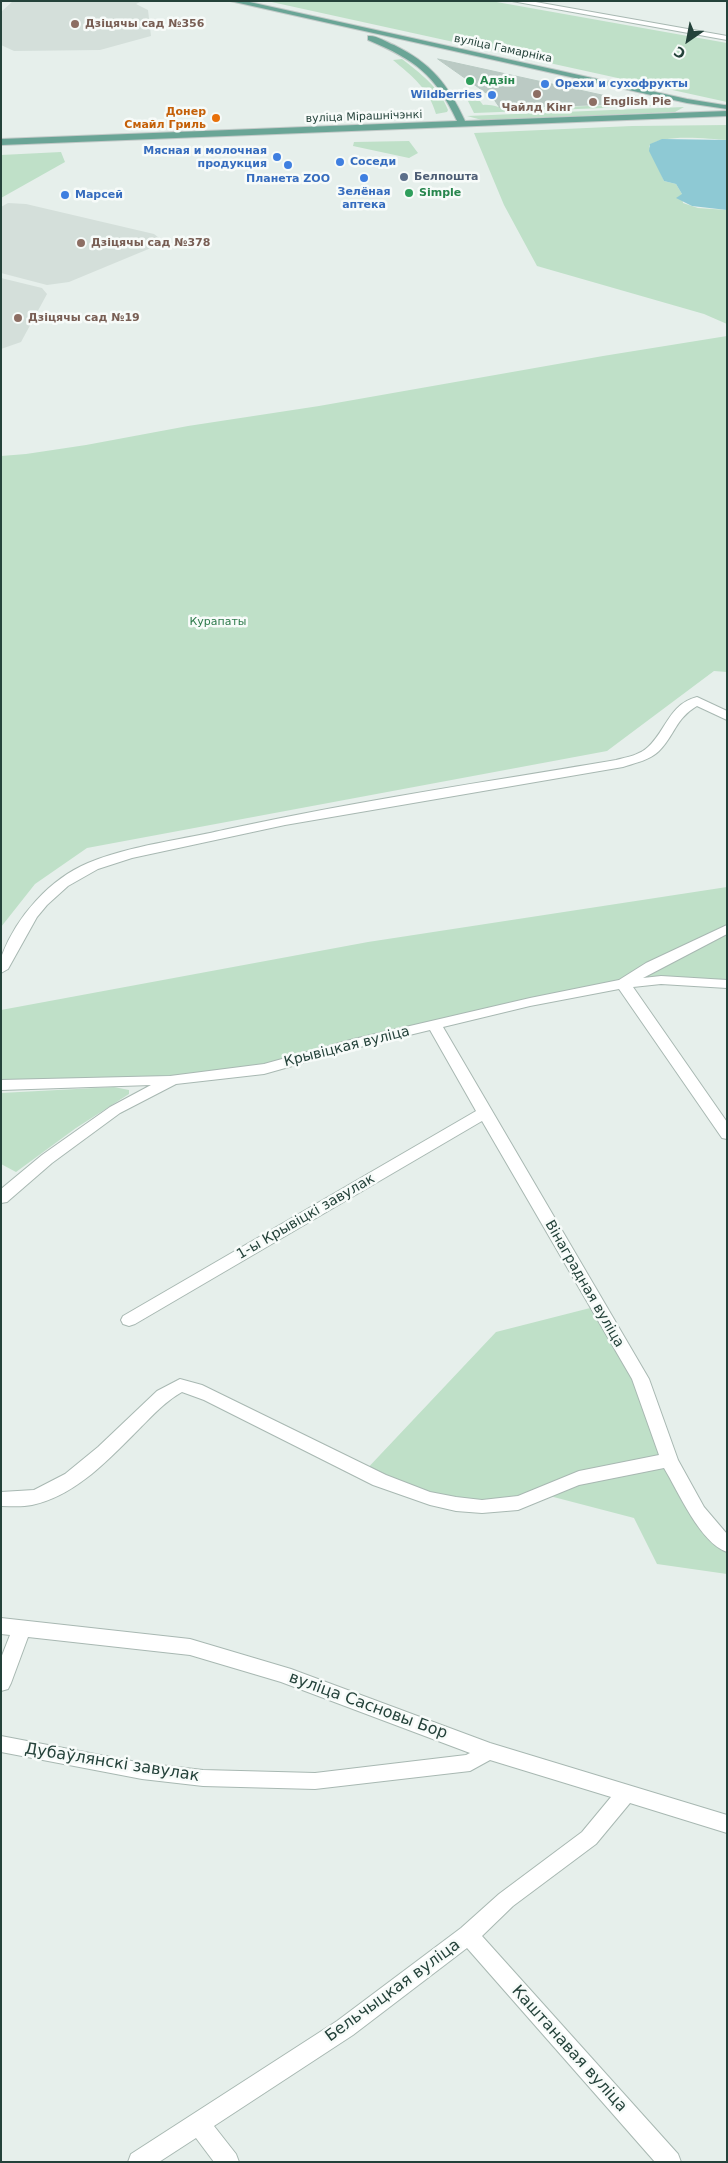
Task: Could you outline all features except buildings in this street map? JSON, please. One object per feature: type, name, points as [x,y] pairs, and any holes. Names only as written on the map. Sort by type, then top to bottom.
[{"type":"main road","name":"вуліца Гамарніка","points":[[234,1],[687,101],[727,107]]},
{"type":"main road","name":"вуліца Гамарніка","points":[[313,18],[383,43],[424,68],[436,78],[446,91],[462,124]]},
{"type":"main road","points":[[678,116],[702,110],[701,106],[687,101]]},
{"type":"main road","name":"вуліца Мірашнічэнкі","points":[[1,142],[727,114]]},
{"type":"street","points":[[516,1],[727,38]]},
{"type":"street","points":[[1,969],[31,916],[42,902],[63,883],[93,866],[129,855],[285,821],[618,764],[646,755],[655,748],[675,717],[697,701],[727,716]]},
{"type":"street","points":[[727,929],[650,966],[623,984],[727,1134]]},
{"type":"street","name":"Крывіцкая вуліца","points":[[1,1198],[47,1159],[115,1110],[173,1080],[264,1069],[354,1044],[530,1002],[623,984],[661,980],[727,984]]},
{"type":"street","name":"Вінаградная вуліца","points":[[434,1025],[640,1379],[669,1460],[698,1512],[714,1533],[727,1545]]},
{"type":"street","points":[[1,1085],[173,1080]]},
{"type":"street","name":"1-ы Крывіцкі завулак","points":[[129,1320],[484,1113]]},
{"type":"street","points":[[1,1499],[16,1500],[38,1496],[68,1482],[163,1395],[180,1385],[196,1388],[355,1468],[397,1487],[457,1504],[485,1507],[526,1502],[578,1478],[669,1460]]},
{"type":"street","name":"вуліца Сасновы Бор","points":[[1,1626],[190,1647],[284,1675],[488,1751],[727,1824]]},
{"type":"street","points":[[1,1683],[22,1628]]},
{"type":"street","name":"Дубаўлянскі завулак","points":[[1,1744],[142,1771],[203,1778],[315,1781],[470,1764],[488,1751]]},
{"type":"street","name":"Бельчыцкая вуліца","points":[[139,2162],[345,2028],[468,1936],[506,1900],[589,1838],[625,1794]]},
{"type":"street","name":"Каштанавая вуліца","points":[[468,1936],[670,2162]]},
{"type":"street","points":[[198,2123],[228,2162]]},
{"type":"shaded area","name":"Дзіцячы сад №356","points":[[13,1],[142,1],[136,4],[148,10],[151,36],[100,50],[14,51],[1,45],[1,12]]},
{"type":"shaded area","name":"Дзіцячы сад №378","points":[[8,203],[26,204],[154,234],[163,241],[151,248],[69,282],[47,285],[1,273],[1,207]]},
{"type":"shaded area","name":"Дзіцячы сад №19","points":[[1,278],[42,288],[47,294],[21,342],[1,349]]},
{"type":"green space","points":[[267,1],[491,1],[727,43],[727,102]]},
{"type":"green space","points":[[402,59],[423,76],[440,94],[448,110],[447,112],[436,114],[424,90],[393,60]]},
{"type":"green space","points":[[468,101],[480,101],[483,105],[508,109],[642,104],[656,106],[474,113]]},
{"type":"green space","points":[[684,107],[675,112],[482,120],[467,116]]},
{"type":"green space","points":[[727,125],[727,140],[675,138],[664,139],[649,146],[664,181],[676,184],[682,194],[683,203],[698,208],[727,210],[727,324],[704,314],[537,266],[504,205],[474,133],[632,126]]},
{"type":"green space","points":[[409,141],[418,153],[409,158],[353,146],[354,142]]},
{"type":"green space","points":[[61,152],[65,162],[1,198],[1,155]]},
{"type":"green space","name":"Курапаты","points":[[727,336],[727,672],[714,671],[607,751],[87,848],[35,884],[1,927],[1,456],[86,445],[188,426],[319,406]]},
{"type":"green space","points":[[727,887],[727,984],[707,981],[623,984],[235,1074],[1,1085],[1,1010],[368,942]]},
{"type":"green space","points":[[114,1087],[129,1090],[129,1094],[76,1128],[16,1172],[1,1164],[1,1093]]},
{"type":"green space","points":[[598,1306],[640,1379],[669,1460],[727,1545],[727,1574],[657,1564],[634,1518],[542,1494],[457,1504],[363,1473],[496,1332]]},
{"type":"water","points":[[662,139],[727,140],[727,210],[692,206],[676,198],[682,194],[676,184],[664,181],[649,151],[650,144]]},
{"type":"place","name":"Дзіцячы сад №356","points":[[75,24]]},
{"type":"place","name":"Адзін","points":[[470,81]]},
{"type":"place","name":"Орехи и сухофрукты","points":[[545,84]]},
{"type":"place","name":"Чайлд Кінг","points":[[537,94]]},
{"type":"place","name":"Wildberries","points":[[492,95]]},
{"type":"place","name":"English Pie","points":[[593,102]]},
{"type":"place","name":"Донер Смайл Гриль","points":[[216,118]]},
{"type":"place","name":"Мясная и молочная продукция","points":[[277,157]]},
{"type":"place","name":"Соседи","points":[[340,162]]},
{"type":"place","name":"Планета ZOO","points":[[288,165]]},
{"type":"place","name":"Белпошта","points":[[404,177]]},
{"type":"place","name":"Зелёная аптека","points":[[364,178]]},
{"type":"place","name":"Simple","points":[[409,193]]},
{"type":"place","name":"Марсей","points":[[65,195]]},
{"type":"place","name":"Дзіцячы сад №378","points":[[81,243]]},
{"type":"place","name":"Дзіцячы сад №19","points":[[18,318]]}]
